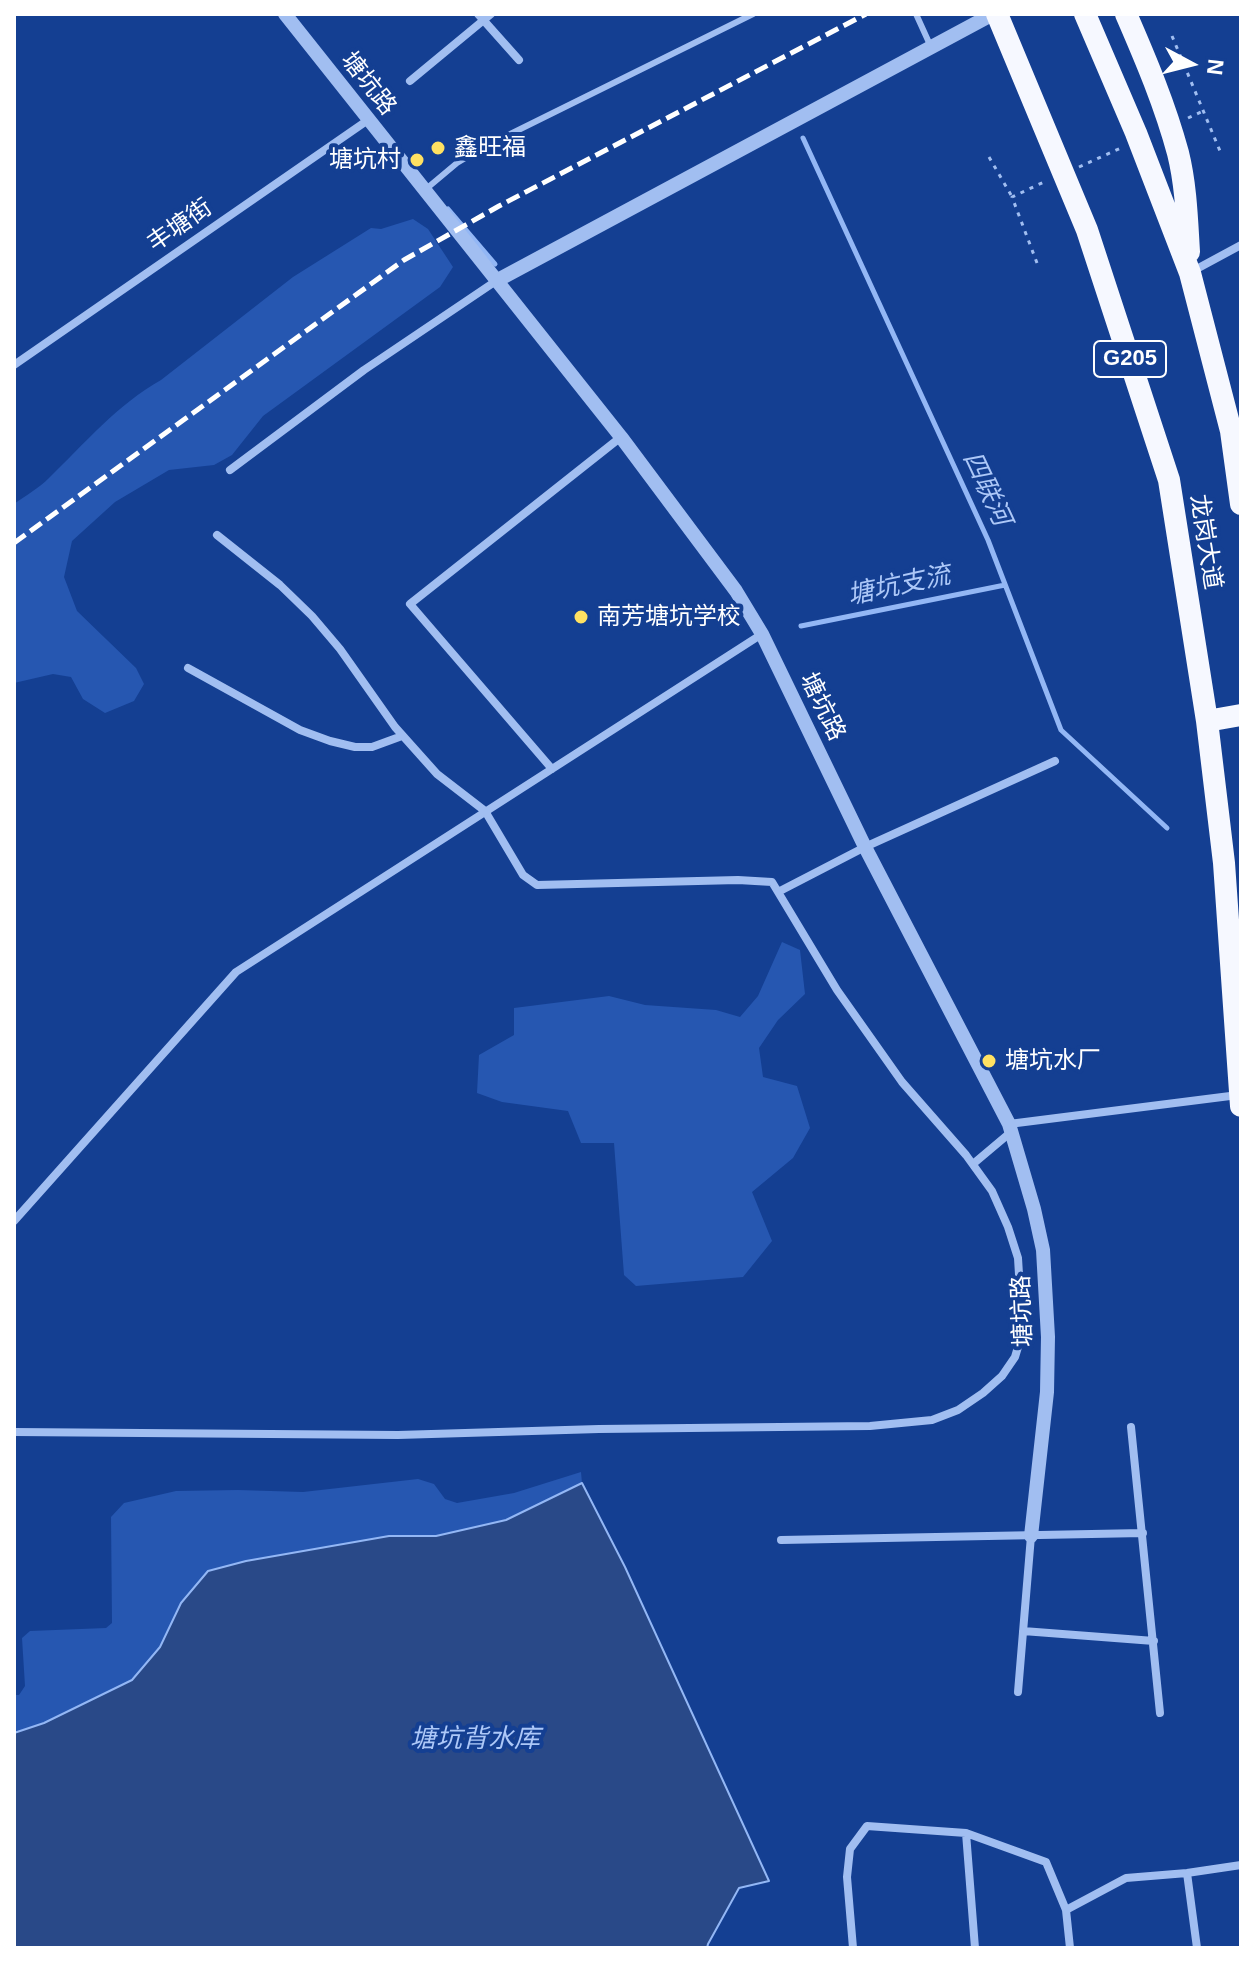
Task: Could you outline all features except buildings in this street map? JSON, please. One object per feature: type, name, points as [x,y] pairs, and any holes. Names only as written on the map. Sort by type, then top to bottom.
[{"type":"highway","name":"龙岗大道","points":[[995,14],[1087,230],[1169,480],[1232,862],[1240,1101]]},
{"type":"highway","name":"龙岗大道","points":[[1085,14],[1136,133],[1190,273],[1231,431],[1241,504]]},
{"type":"highway","points":[[1126,14],[1160,95],[1179,156],[1190,273]]},
{"type":"highway","points":[[1207,721],[1241,715]]},
{"type":"street","name":"塘坑路","points":[[285,14],[621,437],[736,591],[762,634],[865,847],[1010,1128],[1043,1250],[1048,1337],[1047,1392],[1031,1536]]},
{"type":"street","points":[[230,470],[364,370],[496,281],[995,14]]},
{"type":"street","points":[[410,81],[484,16],[519,60]]},
{"type":"street","name":"丰塘街","points":[[14,365],[368,120]]},
{"type":"street","points":[[1190,273],[1241,245]]},
{"type":"street","points":[[552,769],[410,604],[621,437]]},
{"type":"street","points":[[14,1432],[398,1435],[870,1426],[932,1420],[958,1410],[1002,1376],[1015,1357],[1021,1337],[1018,1258],[992,1191],[973,1164],[902,1082],[837,990],[772,882],[738,880],[537,885],[523,875],[485,811],[437,774],[402,736],[340,649],[312,616],[280,585],[217,535]]},
{"type":"street","points":[[14,1221],[236,972],[762,634]]},
{"type":"street","points":[[188,668],[300,730],[330,741],[355,747],[372,747],[402,736]]},
{"type":"street","points":[[778,892],[865,847],[1055,761]]},
{"type":"street","points":[[973,1164],[1010,1128],[1240,1101]]},
{"type":"street","points":[[1131,1427],[1160,1713]]},
{"type":"street","points":[[781,1540],[1143,1533]]},
{"type":"street","points":[[1018,1692],[1031,1536]]},
{"type":"street","points":[[1023,1631],[1154,1641]]},
{"type":"street","points":[[853,1948],[847,1877],[850,1849],[867,1826],[966,1833],[1046,1862],[1066,1910],[1070,1948]]},
{"type":"street","points":[[966,1833],[975,1948]]},
{"type":"street","points":[[1066,1910],[1126,1878],[1241,1865]]},
{"type":"street","points":[[1187,1873],[1197,1948]]},
{"type":"lane","points":[[726,14],[732,24]]},
{"type":"lane","points":[[424,191],[457,163],[482,148],[753,14]]},
{"type":"lane","points":[[916,14],[931,47]]},
{"type":"path","points":[[1172,36],[1220,151]]},
{"type":"path","points":[[1176,123],[1203,111]]},
{"type":"path","points":[[1080,166],[1135,142]]},
{"type":"path","points":[[989,157],[1012,197],[1037,263]]},
{"type":"path","points":[[1012,197],[1053,178]]},
{"type":"shaded area","points":[[413,219],[428,229],[453,267],[440,287],[263,416],[232,455],[214,465],[169,470],[115,502],[72,541],[64,577],[77,611],[136,668],[144,684],[134,701],[105,713],[83,699],[71,677],[53,674],[14,683],[14,504],[45,482],[130,401],[293,277],[371,228],[381,229]]},
{"type":"shaded area","points":[[782,942],[800,950],[805,994],[778,1020],[759,1048],[763,1077],[797,1086],[810,1128],[793,1158],[752,1192],[772,1241],[743,1277],[636,1286],[624,1275],[614,1143],[581,1143],[568,1111],[502,1102],[477,1093],[479,1055],[514,1035],[514,1008],[609,996],[645,1005],[716,1010],[740,1017],[758,996]]},
{"type":"shaded area","points":[[581,1472],[582,1483],[506,1520],[436,1536],[389,1536],[246,1561],[208,1571],[181,1603],[160,1647],[132,1680],[44,1723],[14,1733],[14,1695],[19,1695],[25,1686],[22,1638],[30,1631],[106,1628],[112,1623],[111,1517],[124,1503],[176,1491],[303,1492],[418,1479],[434,1484],[445,1499],[457,1503],[514,1493]]},
{"type":"water","name":"塘坑背水库","points":[[582,1483],[625,1567],[769,1881],[739,1888],[707,1948],[14,1948],[14,1733],[44,1723],[132,1680],[160,1647],[181,1603],[208,1571],[246,1561],[389,1536],[436,1536],[506,1520]]},
{"type":"waterway","name":"四联河","points":[[803,138],[988,540],[1061,730],[1167,828]]},
{"type":"waterway","name":"塘坑支流","points":[[448,209],[495,264]]},
{"type":"waterway","name":"塘坑支流","points":[[801,626],[1005,585]]},
{"type":"railway","points":[[14,543],[404,260],[499,206],[866,14]]},
{"type":"place","name":"鑫旺福","points":[[438,148]]},
{"type":"place","name":"塘坑村","points":[[417,160]]},
{"type":"place","name":"南芳塘坑学校","points":[[581,617]]},
{"type":"place","name":"塘坑水厂","points":[[989,1061]]}]
